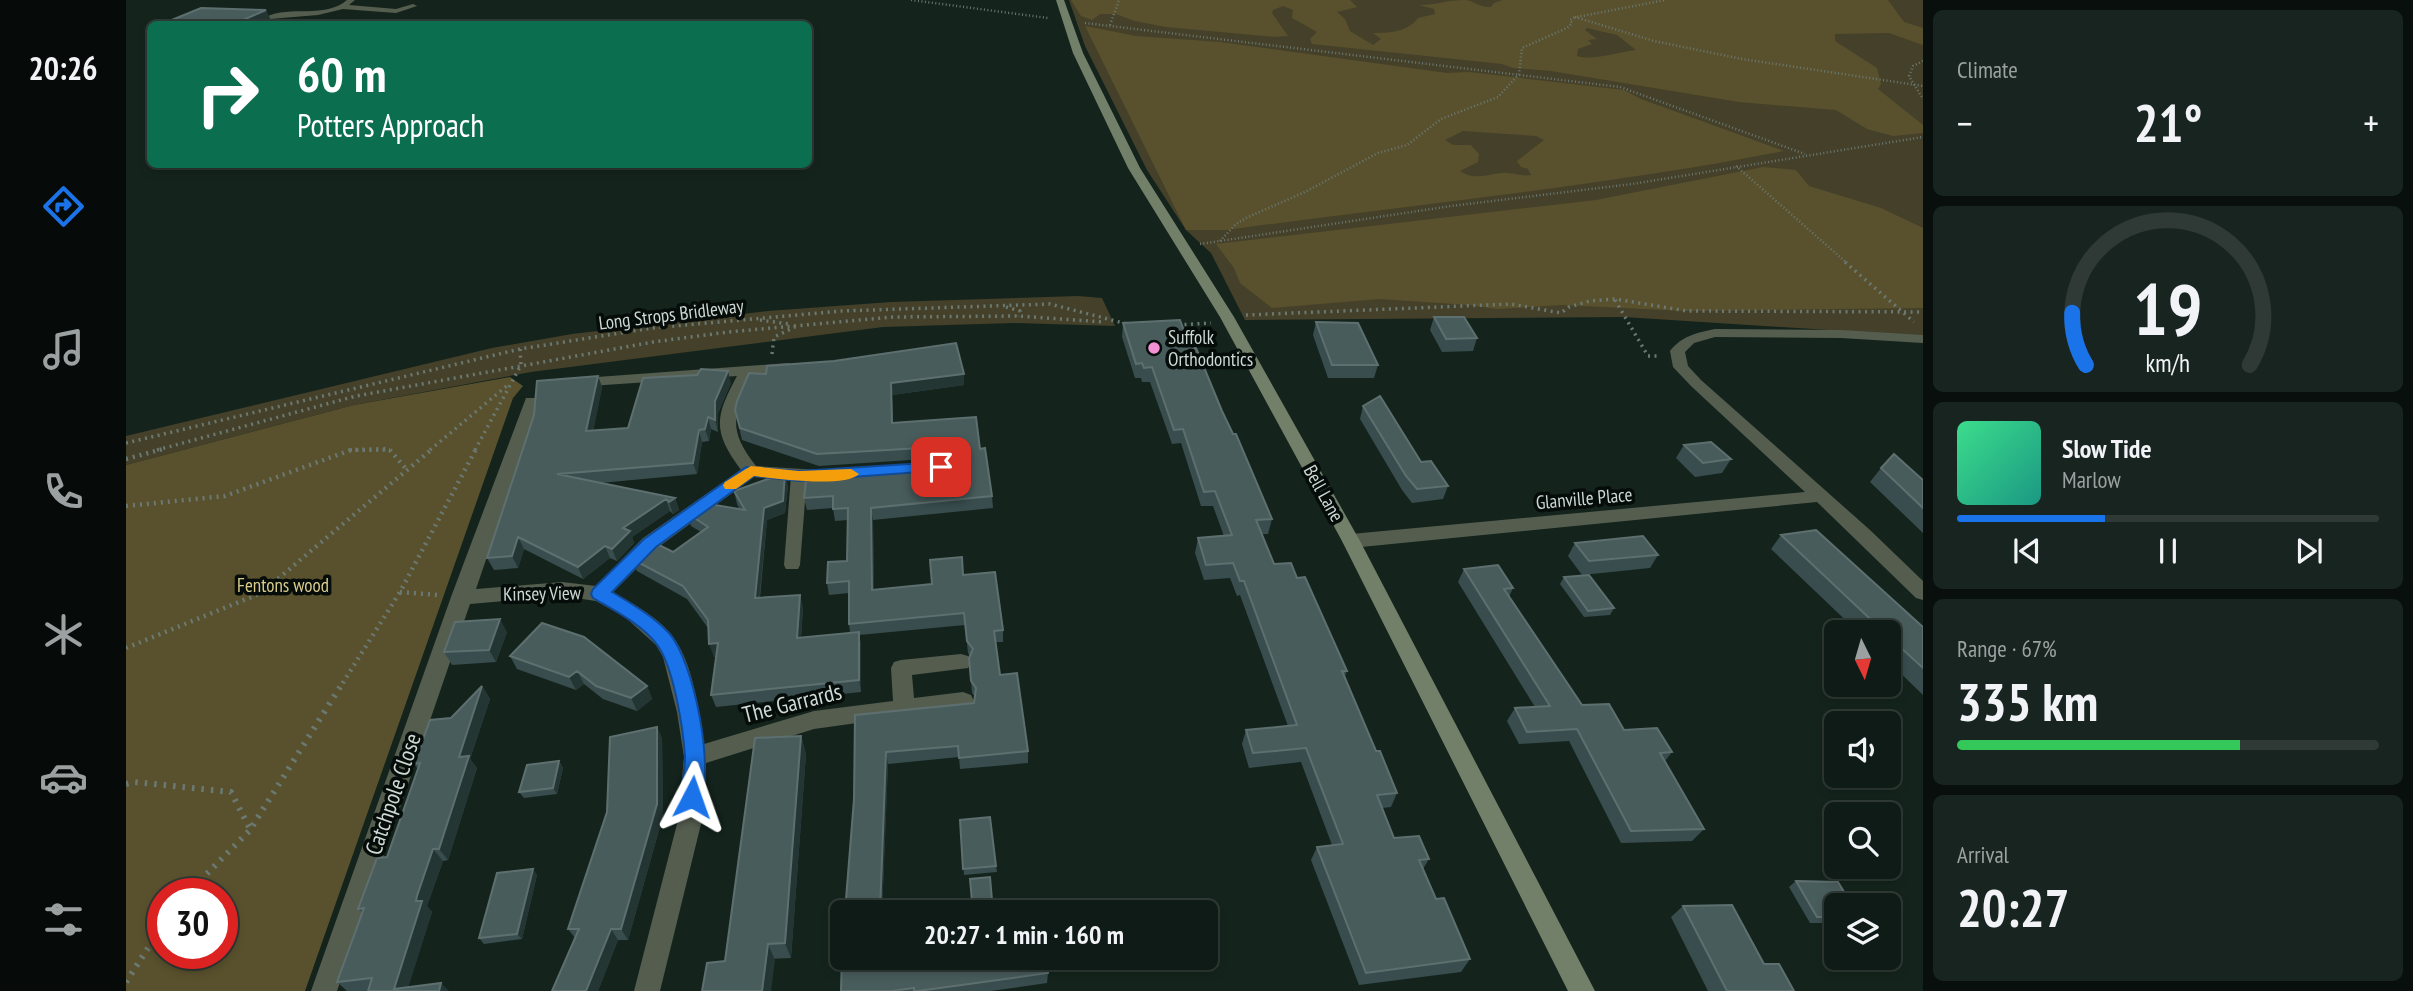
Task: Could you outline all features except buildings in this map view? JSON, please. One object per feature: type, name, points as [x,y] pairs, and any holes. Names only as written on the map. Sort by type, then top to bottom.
[{"type":"street","name":"Bell Lane","points":[[1060,0],[1079,53],[1134,168],[1227,317],[1351,541],[1583,991]]},
{"type":"street","points":[[1923,339],[1715,333],[1684,343],[1677,351],[1681,367],[1696,383],[1923,593]]},
{"type":"street","points":[[566,382],[803,367]]},
{"type":"street","points":[[747,372],[731,404],[726,429],[728,441],[751,471]]},
{"type":"street","points":[[461,597],[531,401]]},
{"type":"street","points":[[600,594],[650,543],[751,471],[799,476],[845,474]]},
{"type":"street","name":"Glanville Place","points":[[1351,541],[1821,496]]},
{"type":"street","name":"Kinsey View","points":[[461,597],[562,589],[600,594],[632,612],[663,639],[668,647],[679,672],[695,757],[691,820],[647,991]]},
{"type":"street","name":"Catchpole Close","points":[[324,991],[461,597]]},
{"type":"street","points":[[904,708],[901,668],[961,662]]},
{"type":"street","name":"The Garrards","points":[[695,757],[814,719],[962,701]]},
{"type":"lane","points":[[342,7],[351,0]]},
{"type":"lane","points":[[270,17],[318,13],[342,7],[396,11],[413,6]]},
{"type":"lane","points":[[792,565],[799,476]]},
{"type":"path","points":[[911,0],[1631,89],[1805,154]]},
{"type":"path","points":[[1110,25],[1119,0]]},
{"type":"path","points":[[1665,0],[1570,20],[1572,23],[1567,28],[1522,48],[1520,74],[1498,97],[1441,119],[1407,145],[1378,153],[1305,192],[1236,224],[1230,233],[1219,241],[1451,206],[1632,184],[1923,137]]},
{"type":"path","points":[[1575,18],[1654,41],[1742,59],[1923,86]]},
{"type":"path","points":[[1923,61],[1913,66],[1909,76],[1923,99]]},
{"type":"path","points":[[1735,166],[1904,314]]},
{"type":"path","points":[[1615,299],[1648,356],[1677,357]]},
{"type":"path","points":[[1172,325],[1213,323],[1227,317],[1511,304],[1561,313],[1569,307],[1590,301],[1615,299],[1687,311],[1923,312]]},
{"type":"path","name":"Long Strops Bridleway","points":[[126,443],[520,349],[652,328],[842,311],[1050,304],[1116,323],[1130,324]]},
{"type":"path","points":[[995,306],[1020,311],[1018,316],[1116,323]]},
{"type":"path","points":[[748,318],[798,326],[774,337],[769,370]]},
{"type":"path","points":[[203,878],[250,830],[400,592],[521,365],[520,349]]},
{"type":"path","points":[[126,648],[261,593],[513,381]]},
{"type":"path","points":[[126,506],[225,496],[351,450],[390,449],[407,470]]},
{"type":"path","points":[[400,592],[461,597]]},
{"type":"path","points":[[126,784],[134,782],[231,792],[250,830]]},
{"type":"path","points":[[126,982],[147,950]]},
{"type":"shaded area","points":[[1069,0],[1923,0],[1923,336],[1624,317],[1245,320],[1211,253],[1186,230],[1147,170],[1085,46]]},
{"type":"shaded area","points":[[1078,296],[1102,298],[1115,326],[1013,323],[883,327],[531,372],[354,405],[126,465],[126,436],[492,348],[572,334],[768,311],[891,302]]},
{"type":"green space","points":[[1071,0],[1350,0],[1357,7],[1337,12],[1345,19],[1350,31],[1373,45],[1381,39],[1373,33],[1398,31],[1418,18],[1435,14],[1434,9],[1419,5],[1459,0],[1491,7],[1503,0],[1888,0],[1904,22],[1923,28],[1923,45],[1889,33],[1835,34],[1835,41],[1877,68],[1881,84],[1878,89],[1923,125],[1923,133],[1893,136],[1867,129],[1836,110],[1739,102],[1551,71],[1513,68],[1502,64],[1312,44],[1310,39],[1317,32],[1292,18],[1293,10],[1283,6],[1272,13],[1288,36],[1275,37],[1166,27],[1134,21],[1116,14],[1100,14],[1092,20],[1081,16]],"holes":[[[1587,28],[1617,35],[1636,50],[1598,57],[1577,56],[1578,49],[1592,44],[1588,40],[1597,39],[1585,30]]]},
{"type":"green space","points":[[1085,26],[1136,36],[1220,42],[1447,73],[1469,72],[1624,90],[1641,99],[1784,151],[1646,175],[1506,194],[1227,230],[1186,230]],"holes":[[[1463,131],[1536,136],[1544,140],[1517,161],[1521,167],[1528,169],[1531,175],[1466,174],[1460,171],[1478,162],[1479,154],[1471,145],[1453,145],[1445,140]]]},
{"type":"green space","points":[[1763,167],[1796,170],[1809,186],[1881,208],[1923,228],[1923,308],[1686,311],[1562,305],[1497,309],[1380,299],[1272,308],[1240,283],[1234,268],[1216,244],[1596,200]]},
{"type":"green space","name":"Fentons wood","points":[[510,377],[523,386],[513,398],[305,991],[126,991],[126,465],[354,405]]},
{"type":"slow traffic","points":[[730,485],[751,471],[799,476],[851,474]]},
{"type":"place","name":"Suffolk Orthodontics","points":[[1154,348]]},
{"type":"route","points":[[692,797],[695,757],[684,692],[673,655],[663,639],[632,612],[600,594],[650,543],[751,471],[799,476],[941,467]]}]
